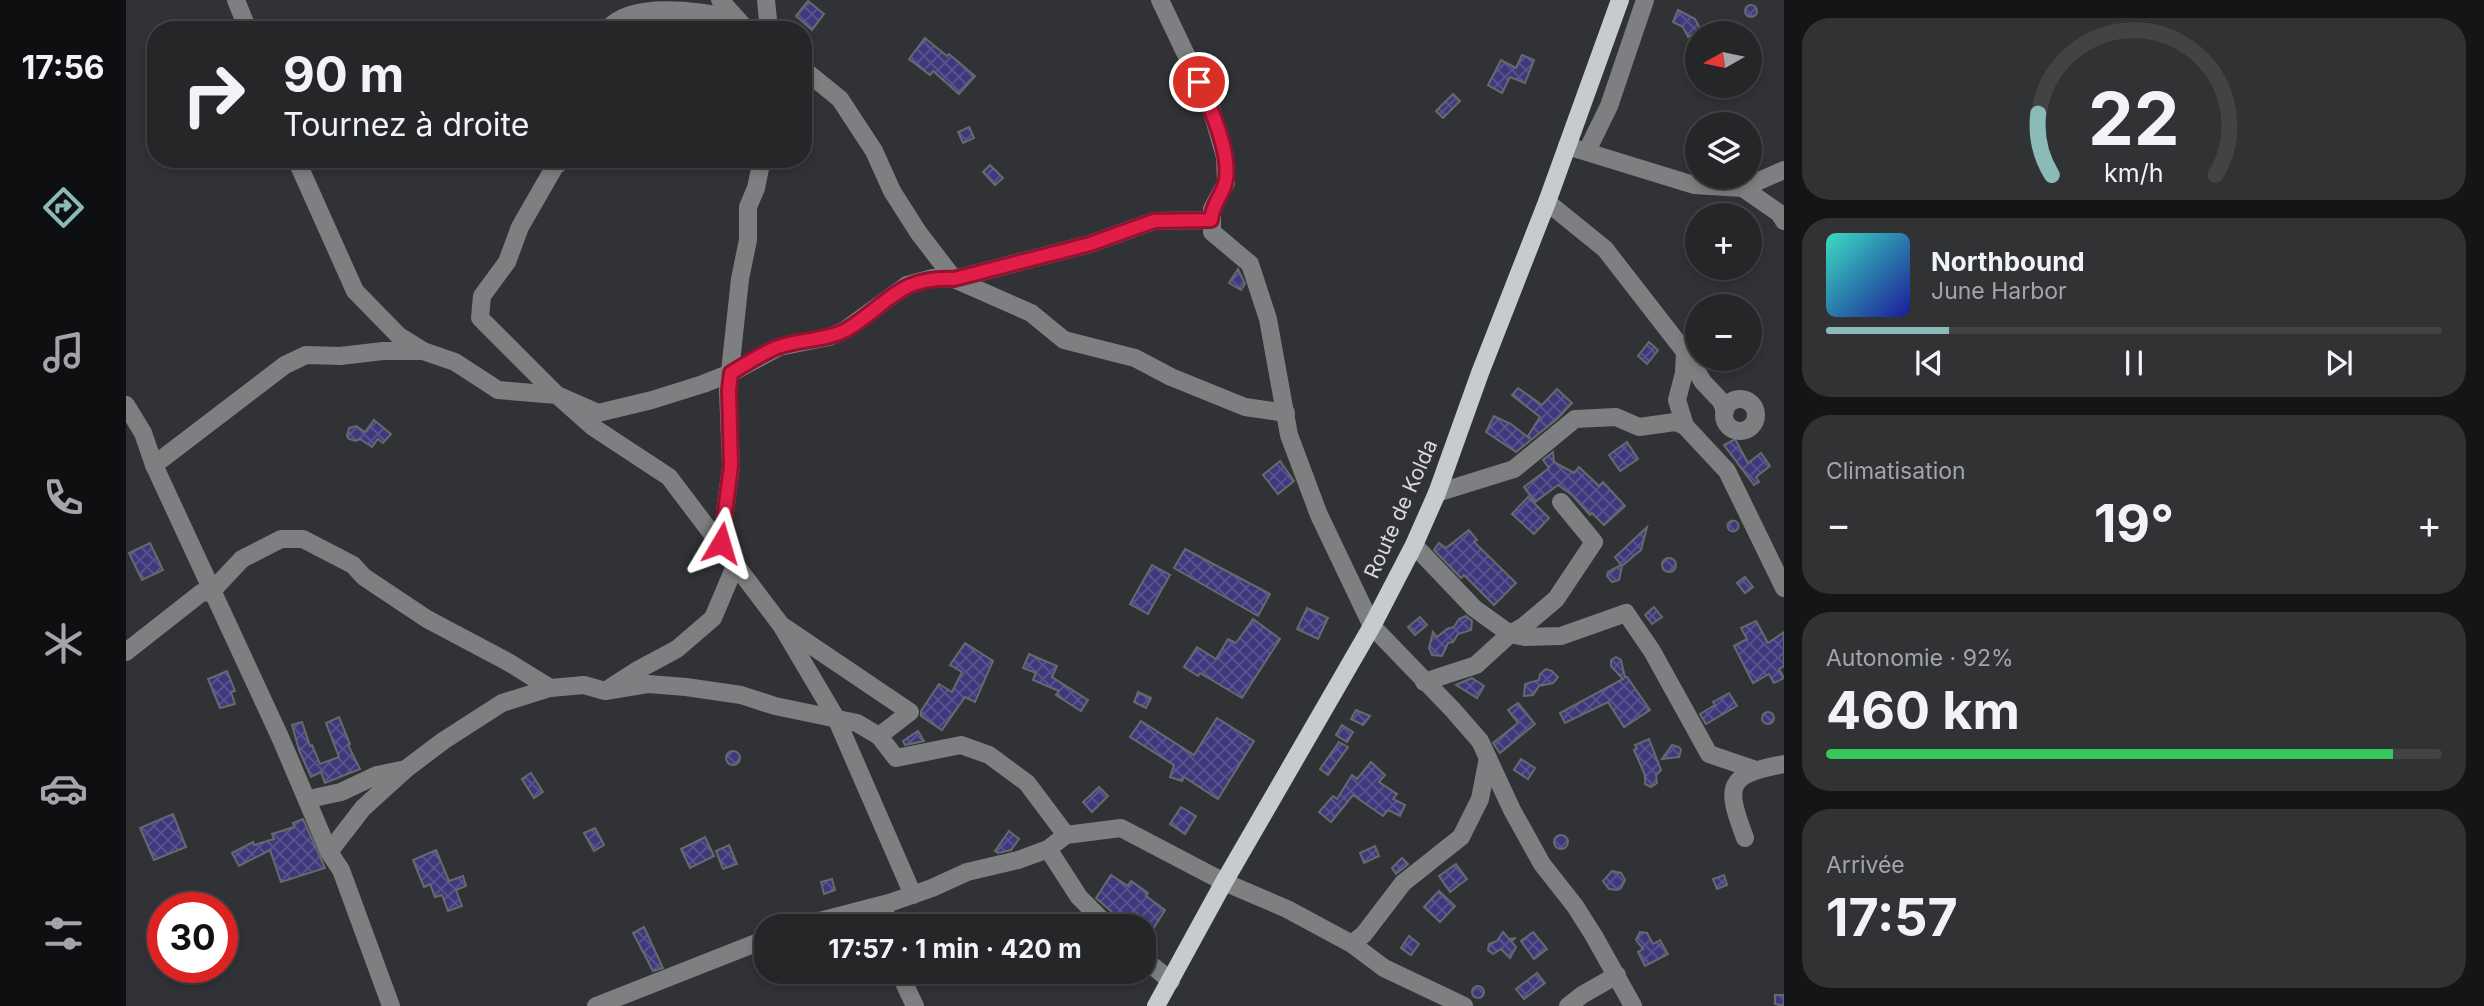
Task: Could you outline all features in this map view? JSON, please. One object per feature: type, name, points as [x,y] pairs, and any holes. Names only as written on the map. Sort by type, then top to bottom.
[{"type":"main road","name":"Route de Kolda","points":[[1156,1006],[1224,882],[1372,626],[1414,545],[1437,493],[1480,373],[1547,202],[1620,0]]},
{"type":"street","points":[[236,0],[244,21]]},
{"type":"street","points":[[720,0],[739,21]]},
{"type":"street","points":[[766,0],[768,21]]},
{"type":"street","points":[[1160,0],[1210,105],[1225,157],[1226,183],[1212,209],[1212,232],[1251,264],[1268,319],[1289,435],[1319,515],[1372,626],[1471,731],[1489,758],[1511,810],[1542,864],[1574,906],[1633,1006]]},
{"type":"street","points":[[1587,151],[1609,106],[1645,0]]},
{"type":"street","points":[[614,21],[631,10],[674,6],[731,21]]},
{"type":"street","points":[[812,76],[840,99],[874,151],[898,201],[954,279],[1031,313],[1064,340],[1135,358],[1171,377],[1245,407],[1286,413]]},
{"type":"street","points":[[1567,146],[1685,182]]},
{"type":"street","points":[[300,168],[355,292],[399,336],[423,351],[455,362],[498,390],[557,395],[598,413],[652,400],[731,373],[779,347],[828,337],[845,330],[907,285],[933,278],[954,279],[1090,244],[1154,221],[1211,220]]},
{"type":"street","points":[[554,168],[520,227],[507,262],[482,296],[480,318],[593,427],[669,477],[721,543],[735,566],[781,625],[836,718],[913,895]]},
{"type":"street","points":[[721,543],[731,466],[729,390],[740,279],[748,240],[748,207],[760,168]]},
{"type":"street","points":[[1762,180],[1784,170]]},
{"type":"street","points":[[1744,189],[1779,213],[1784,221]]},
{"type":"street","points":[[1547,202],[1605,249],[1685,352],[1684,373],[1677,400],[1685,426]]},
{"type":"street","points":[[155,465],[285,365],[306,355],[340,356],[383,351],[423,351]]},
{"type":"street","points":[[1696,371],[1721,401],[1725,411]]},
{"type":"street","points":[[126,405],[143,433],[211,592],[309,799],[329,852],[341,870],[391,1006]]},
{"type":"street","points":[[1437,493],[1514,470],[1576,419],[1616,417],[1639,427],[1675,422],[1685,426],[1727,471],[1784,588]]},
{"type":"street","points":[[1424,682],[1476,666],[1510,634],[1524,626],[1556,599],[1594,542],[1561,502]]},
{"type":"street","points":[[126,652],[201,593],[211,592],[242,559],[281,539],[303,539],[354,565],[365,577],[427,618],[550,688]]},
{"type":"street","points":[[1414,545],[1474,608],[1510,634],[1525,637],[1561,636],[1626,613],[1652,651],[1709,754],[1756,770]]},
{"type":"street","points":[[605,691],[636,670],[677,649],[713,618],[735,566]]},
{"type":"street","points":[[781,625],[910,712],[879,736]]},
{"type":"street","points":[[329,852],[363,808],[406,769],[502,703],[550,688],[584,685],[605,691],[648,684],[741,695],[775,706],[857,723],[879,736],[896,758],[961,745],[989,755],[1027,783],[1066,835]]},
{"type":"street","points":[[1352,944],[1364,934],[1403,883],[1461,837],[1480,799],[1489,758]]},
{"type":"street","points":[[1745,838],[1733,807],[1734,789],[1742,775],[1784,764]]},
{"type":"street","points":[[309,799],[341,792],[377,775],[406,769]]},
{"type":"street","points":[[847,914],[913,895],[967,872],[1018,860],[1048,849],[1066,835],[1121,828],[1224,882],[1287,909],[1352,944],[1384,968],[1464,1006]]},
{"type":"street","points":[[1048,849],[1079,897],[1096,914]]},
{"type":"street","points":[[883,905],[885,914]]},
{"type":"street","points":[[596,1006],[754,944]]},
{"type":"street","points":[[1156,969],[1171,981]]},
{"type":"street","points":[[1568,1006],[1617,975]]},
{"type":"street","points":[[905,984],[915,1006]]},
{"type":"building","points":[[808,1],[824,14],[812,30],[812,21],[802,21],[796,16]]},
{"type":"building","points":[[1751,5],[1757,11],[1751,17],[1745,11]]},
{"type":"building","points":[[1678,10],[1696,21],[1685,21],[1685,31],[1673,22]]},
{"type":"building","points":[[925,38],[975,76],[959,94],[933,71],[930,75],[909,59]]},
{"type":"building","points":[[1522,55],[1534,60],[1525,83],[1510,77],[1502,93],[1488,85],[1501,60],[1516,68]]},
{"type":"building","points":[[1453,94],[1460,101],[1443,118],[1436,111]]},
{"type":"building","points":[[969,127],[974,138],[963,143],[958,132]]},
{"type":"building","points":[[990,165],[1003,178],[995,185],[983,172]]},
{"type":"building","points":[[1238,269],[1245,284],[1241,290],[1229,283]]},
{"type":"building","points":[[1649,342],[1658,350],[1647,364],[1638,356]]},
{"type":"building","points":[[1518,388],[1542,405],[1557,389],[1572,403],[1557,419],[1516,452],[1486,432],[1494,416],[1511,424],[1530,439],[1528,436],[1540,417],[1512,395]]},
{"type":"building","points":[[374,420],[391,434],[383,443],[378,439],[372,447],[360,439],[349,439],[349,428],[356,426],[365,432]]},
{"type":"building","points":[[1735,439],[1748,463],[1761,453],[1770,466],[1756,477],[1759,482],[1754,485],[1724,445]]},
{"type":"building","points":[[1627,442],[1638,459],[1620,471],[1609,455]]},
{"type":"building","points":[[1553,452],[1554,462],[1574,473],[1579,467],[1599,486],[1603,482],[1625,506],[1604,525],[1558,485],[1535,502],[1524,487],[1549,468],[1543,460]]},
{"type":"building","points":[[1280,461],[1294,481],[1278,494],[1263,475]]},
{"type":"building","points":[[1528,497],[1549,518],[1534,534],[1512,514]]},
{"type":"building","points":[[1733,520],[1739,526],[1733,532],[1727,526]]},
{"type":"building","points":[[1647,527],[1641,550],[1622,566],[1619,580],[1612,582],[1607,576],[1608,572],[1621,565],[1615,557]]},
{"type":"building","points":[[1469,530],[1477,540],[1474,542],[1516,583],[1494,605],[1464,575],[1461,578],[1434,550],[1439,543],[1446,548]]},
{"type":"building","points":[[150,543],[163,570],[142,580],[129,553]]},
{"type":"building","points":[[1185,549],[1270,594],[1258,616],[1174,568]]},
{"type":"building","points":[[1669,558],[1674,560],[1674,570],[1669,572],[1664,570],[1662,565],[1664,560]]},
{"type":"building","points":[[1152,565],[1170,575],[1148,614],[1130,604]]},
{"type":"building","points":[[1745,577],[1753,587],[1745,593],[1737,583]]},
{"type":"building","points":[[1654,607],[1662,617],[1652,624],[1645,615]]},
{"type":"building","points":[[1307,608],[1328,618],[1318,639],[1297,629]]},
{"type":"building","points":[[1466,616],[1472,621],[1471,630],[1458,634],[1453,642],[1448,643],[1442,656],[1432,655],[1429,648],[1433,632],[1437,637]]},
{"type":"building","points":[[1420,617],[1427,625],[1415,635],[1408,627]]},
{"type":"building","points":[[1253,619],[1280,639],[1242,698],[1200,673],[1198,676],[1184,667],[1197,647],[1216,659],[1228,639],[1236,643]]},
{"type":"building","points":[[1756,621],[1768,643],[1784,632],[1784,666],[1779,669],[1784,678],[1774,683],[1769,674],[1753,683],[1734,646],[1747,639],[1741,628]]},
{"type":"building","points":[[965,643],[993,661],[975,702],[965,697],[942,730],[921,716],[921,711],[939,684],[952,692],[962,672],[950,665]]},
{"type":"building","points":[[1029,654],[1057,666],[1052,677],[1088,700],[1081,711],[1056,695],[1059,691],[1033,680],[1036,673],[1023,668]]},
{"type":"building","points":[[1616,657],[1621,660],[1625,677],[1650,710],[1624,727],[1608,702],[1565,723],[1560,713],[1623,679],[1611,666],[1611,660]]},
{"type":"building","points":[[1546,669],[1558,677],[1553,683],[1539,686],[1533,695],[1524,696],[1525,684],[1539,680],[1540,674]]},
{"type":"building","points":[[227,671],[235,691],[231,692],[235,704],[220,708],[208,679]]},
{"type":"building","points":[[1472,678],[1484,686],[1477,698],[1456,685]]},
{"type":"building","points":[[1138,692],[1151,698],[1146,708],[1134,702]]},
{"type":"building","points":[[1729,693],[1737,706],[1706,724],[1700,714]]},
{"type":"building","points":[[1518,703],[1535,724],[1500,753],[1493,743],[1518,723],[1508,710]]},
{"type":"building","points":[[1356,710],[1370,716],[1363,725],[1351,719]]},
{"type":"building","points":[[1768,712],[1774,718],[1768,724],[1762,718]]},
{"type":"building","points":[[339,717],[350,744],[348,745],[360,769],[325,783],[321,772],[311,777],[292,725],[302,722],[310,746],[312,745],[320,764],[339,757],[326,723]]},
{"type":"building","points":[[1217,718],[1254,741],[1218,799],[1184,777],[1182,781],[1170,777],[1174,765],[1130,737],[1141,721],[1194,755]]},
{"type":"building","points":[[1342,725],[1353,732],[1347,742],[1336,735]]},
{"type":"building","points":[[918,731],[924,741],[905,745],[903,741]]},
{"type":"building","points":[[1649,739],[1661,770],[1656,775],[1657,783],[1651,787],[1645,784],[1645,775],[1634,750],[1637,749],[1635,745]]},
{"type":"building","points":[[1339,742],[1348,747],[1328,775],[1320,769]]},
{"type":"building","points":[[1672,745],[1681,750],[1679,757],[1662,759]]},
{"type":"building","points":[[730,751],[736,751],[740,758],[736,765],[730,765],[726,761],[726,755]]},
{"type":"building","points":[[1521,759],[1535,768],[1528,779],[1514,770]]},
{"type":"building","points":[[1371,762],[1385,775],[1379,782],[1397,794],[1393,799],[1405,805],[1400,816],[1388,810],[1383,816],[1353,795],[1331,822],[1319,812],[1333,796],[1337,799],[1352,775],[1357,779]]},
{"type":"building","points":[[531,773],[543,792],[534,798],[522,779]]},
{"type":"building","points":[[1099,787],[1108,796],[1092,812],[1083,802]]},
{"type":"building","points":[[1181,807],[1196,816],[1185,834],[1170,824]]},
{"type":"building","points":[[173,814],[186,847],[154,860],[140,828]]},
{"type":"building","points":[[303,819],[325,868],[281,882],[270,850],[239,866],[232,853],[253,842],[254,845],[274,839],[272,834],[294,827],[293,823]]},
{"type":"building","points":[[595,828],[604,845],[594,851],[584,833]]},
{"type":"building","points":[[1009,831],[1019,839],[1011,850],[998,853],[995,851]]},
{"type":"building","points":[[1558,835],[1564,835],[1568,842],[1564,849],[1558,849],[1554,845],[1554,839]]},
{"type":"building","points":[[705,837],[714,856],[690,868],[681,849]]},
{"type":"building","points":[[729,845],[737,864],[723,869],[716,851]]},
{"type":"building","points":[[1375,846],[1379,856],[1364,863],[1360,853]]},
{"type":"building","points":[[436,850],[449,881],[463,876],[466,886],[456,890],[462,906],[448,911],[442,895],[435,897],[430,884],[424,887],[413,860]]},
{"type":"building","points":[[1402,858],[1408,864],[1396,874],[1392,868]]},
{"type":"building","points":[[1456,864],[1467,879],[1450,892],[1439,876]]},
{"type":"building","points":[[1612,871],[1621,873],[1625,880],[1618,890],[1609,889],[1603,881]]},
{"type":"building","points":[[1111,875],[1128,886],[1131,881],[1165,910],[1156,924],[1156,914],[1114,914],[1096,898]]},
{"type":"building","points":[[1724,875],[1727,885],[1717,889],[1713,879]]},
{"type":"building","points":[[832,879],[835,890],[824,894],[821,882]]},
{"type":"building","points":[[1439,891],[1455,906],[1440,922],[1424,907]]},
{"type":"building","points":[[644,927],[663,968],[653,971],[633,933]]},
{"type":"building","points":[[1503,932],[1509,939],[1516,938],[1511,941],[1516,947],[1510,958],[1501,949],[1493,954],[1488,950],[1489,944],[1497,941]]},
{"type":"building","points":[[1533,932],[1547,949],[1534,959],[1521,941]]},
{"type":"building","points":[[1640,932],[1647,933],[1653,944],[1660,940],[1668,954],[1645,966],[1638,952],[1643,949],[1636,940]]},
{"type":"building","points":[[1409,936],[1419,944],[1411,955],[1401,948]]},
{"type":"building","points":[[1537,973],[1545,983],[1524,999],[1516,989]]},
{"type":"building","points":[[1478,986],[1484,992],[1478,998],[1472,992]]},
{"type":"building","points":[[1775,995],[1784,995],[1784,1006],[1775,1004]]},
{"type":"route","points":[[721,543],[731,466],[731,373],[779,347],[828,337],[845,330],[907,285],[933,278],[954,279],[1090,244],[1154,221],[1211,220],[1212,209],[1226,183],[1225,157],[1210,105],[1199,82]]}]
